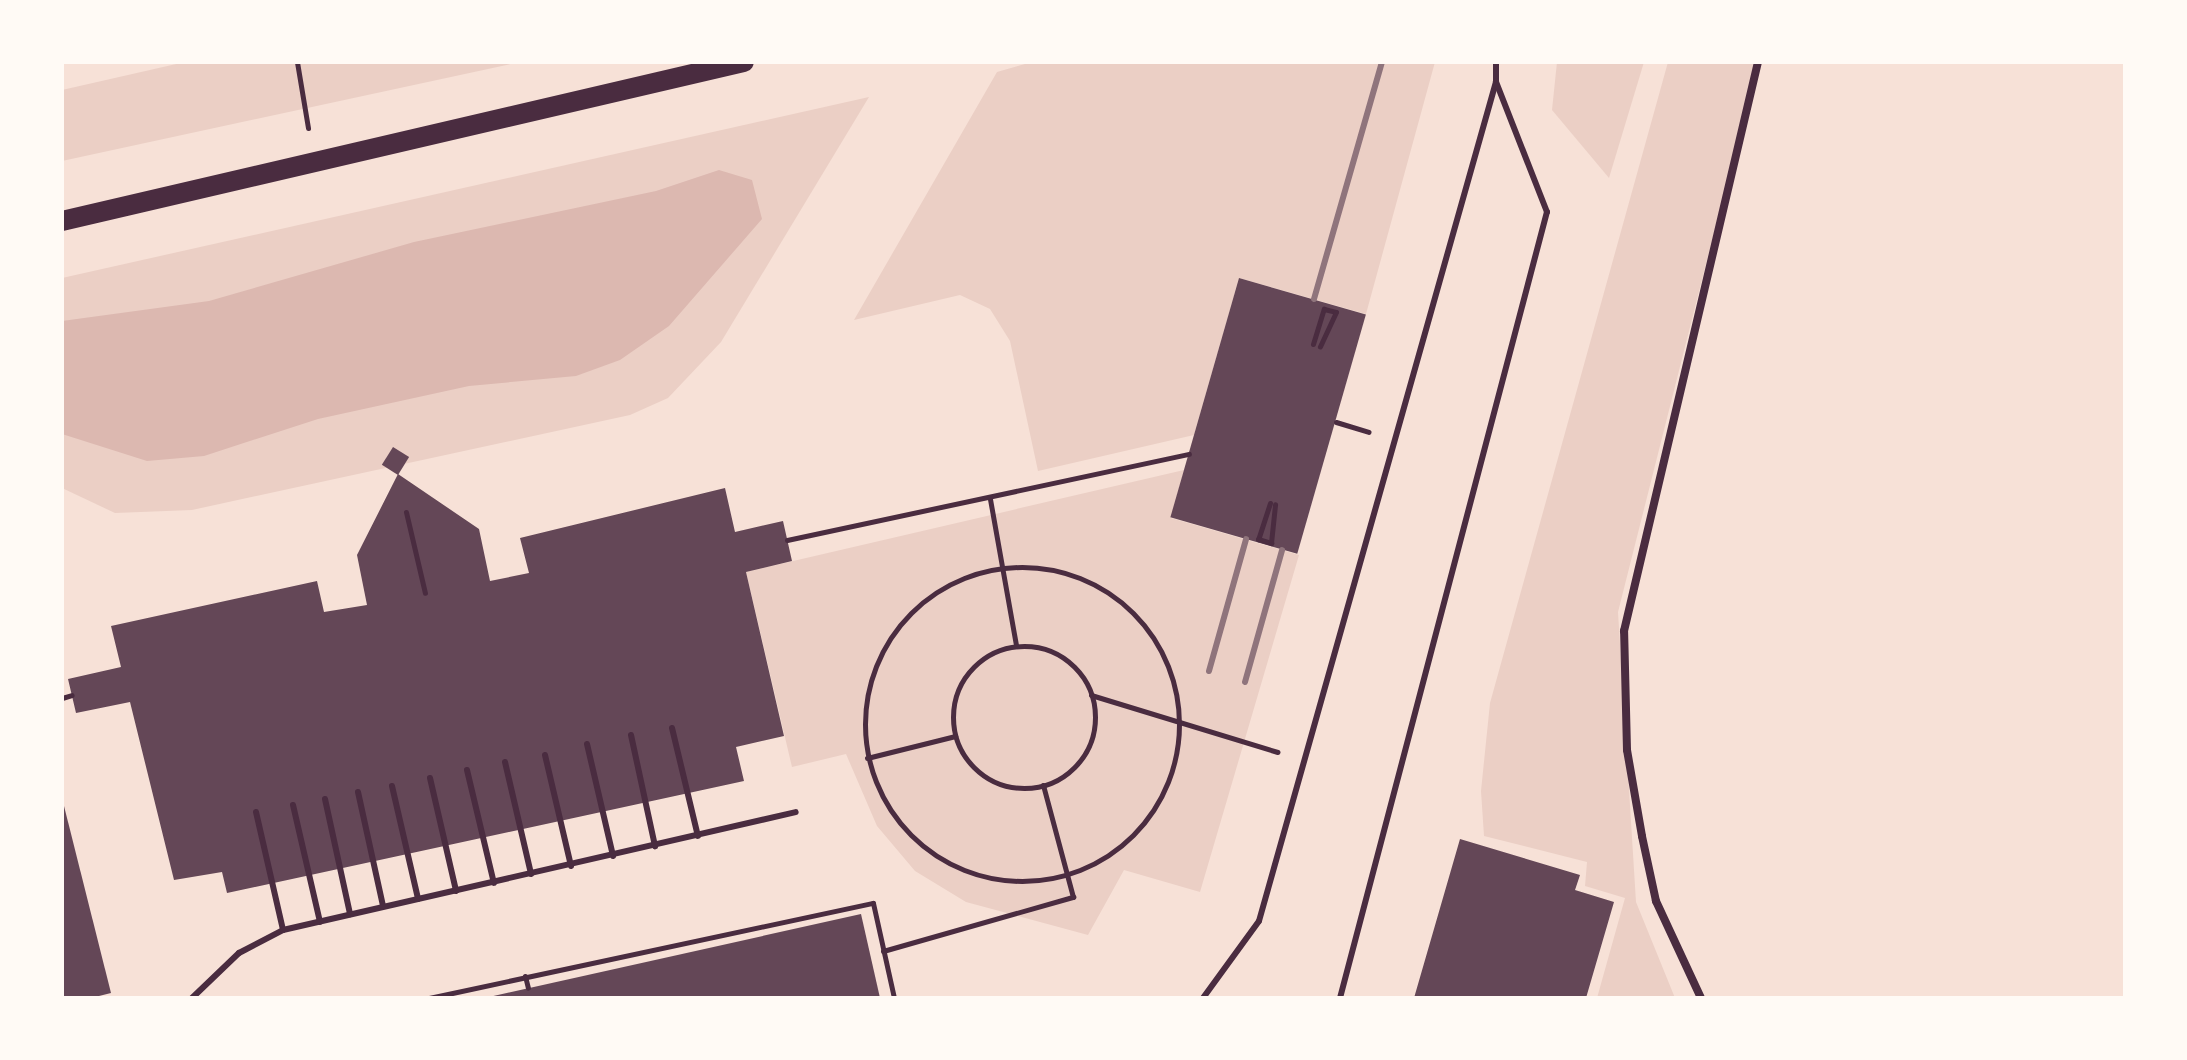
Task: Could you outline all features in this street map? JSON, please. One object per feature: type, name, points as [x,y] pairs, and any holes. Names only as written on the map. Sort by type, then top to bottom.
[{"type":"main road","points":[[62,221],[744,62]]},
{"type":"street","points":[[1701,998],[1656,901],[1642,836],[1627,750],[1624,631],[1758,62]]},
{"type":"lane","points":[[1203,998],[1259,921],[1496,82],[1496,62]]},
{"type":"lane","points":[[1340,998],[1547,212],[1496,82]]},
{"type":"lane","points":[[672,728],[698,836]]},
{"type":"lane","points":[[631,735],[655,846]]},
{"type":"lane","points":[[587,744],[613,856]]},
{"type":"lane","points":[[545,755],[571,866]]},
{"type":"lane","points":[[505,762],[531,874]]},
{"type":"lane","points":[[467,770],[494,883]]},
{"type":"lane","points":[[430,778],[456,891]]},
{"type":"lane","points":[[392,786],[418,899]]},
{"type":"lane","points":[[358,792],[383,906]]},
{"type":"lane","points":[[325,799],[350,914]]},
{"type":"lane","points":[[293,805],[320,922]]},
{"type":"lane","points":[[256,812],[283,930]]},
{"type":"lane","points":[[192,998],[239,953],[283,930],[796,812]]},
{"type":"path","points":[[298,66],[314,160]]},
{"type":"path","points":[[1324,309],[1336,312],[1316,345],[1324,309]]},
{"type":"path","points":[[787,540],[1189,454]]},
{"type":"path","points":[[990,499],[1007,565],[1016,645]]},
{"type":"path","points":[[1272,504],[1271,543],[1258,539],[1272,504]]},
{"type":"path","points":[[406,512],[425,593]]},
{"type":"path","points":[[1007,565],[1060,570],[1109,591],[1148,628],[1171,672],[1180,723],[1172,772],[1148,818],[1112,853],[1067,875],[1016,885],[968,872],[924,848],[889,808],[867,758],[865,705],[880,653],[903,621],[955,579],[1007,565]]},
{"type":"path","points":[[1091,695],[1091,741],[1063,776],[1043,785],[1021,788],[979,772],[955,736],[959,687],[973,667],[1016,645],[1062,656],[1091,695],[1304,760]]},
{"type":"path","points":[[62,698],[72,695]]},
{"type":"path","points":[[867,758],[955,736]]},
{"type":"path","points":[[883,951],[1073,897],[1043,785]]},
{"type":"path","points":[[429,998],[873,903],[894,998]]},
{"type":"path","points":[[525,976],[528,988]]},
{"type":"shaded area","points":[[185,62],[520,62],[62,161],[62,90]]},
{"type":"shaded area","points":[[1032,62],[1435,62],[1366,314],[1239,278],[1194,435],[1038,471],[1010,341],[990,309],[960,295],[854,320],[997,72]]},
{"type":"shaded area","points":[[1557,62],[1644,62],[1609,178],[1552,110]]},
{"type":"shaded area","points":[[1668,62],[1757,62],[1618,612],[1636,902],[1675,998],[1597,998],[1625,898],[1585,886],[1587,862],[1484,836],[1481,791],[1490,703]]},
{"type":"shaded area","points":[[869,97],[721,342],[668,398],[630,415],[192,510],[115,513],[62,488],[62,278]]},
{"type":"shaded area","points":[[719,170],[752,180],[762,219],[669,326],[620,360],[576,376],[469,386],[318,419],[204,456],[147,461],[62,434],[62,321],[209,301],[414,242],[656,191]]},
{"type":"shaded area","points":[[1184,470],[1171,518],[1299,555],[1200,892],[1124,870],[1088,935],[966,902],[915,871],[877,826],[846,754],[792,767],[746,572]]},
{"type":"building","points":[[1239,278],[1366,314],[1297,554],[1170,517]]},
{"type":"building","points":[[393,447],[409,457],[398,475],[382,465]]},
{"type":"building","points":[[398,474],[479,529],[490,581],[529,573],[520,538],[725,488],[735,532],[783,521],[792,561],[746,572],[784,736],[736,747],[744,781],[227,893],[222,872],[174,880],[130,702],[76,713],[68,679],[121,667],[111,626],[317,581],[324,612],[367,605],[357,555]]},
{"type":"building","points":[[62,798],[111,993],[91,998],[62,998]]},
{"type":"building","points":[[1460,839],[1580,875],[1575,890],[1614,902],[1586,998],[1414,998]]},
{"type":"building","points":[[861,914],[880,998],[489,998],[489,997]]},
{"type":"railway","points":[[1314,299],[1382,62]]},
{"type":"railway","points":[[1209,671],[1246,539]]},
{"type":"railway","points":[[1245,682],[1282,550]]}]
